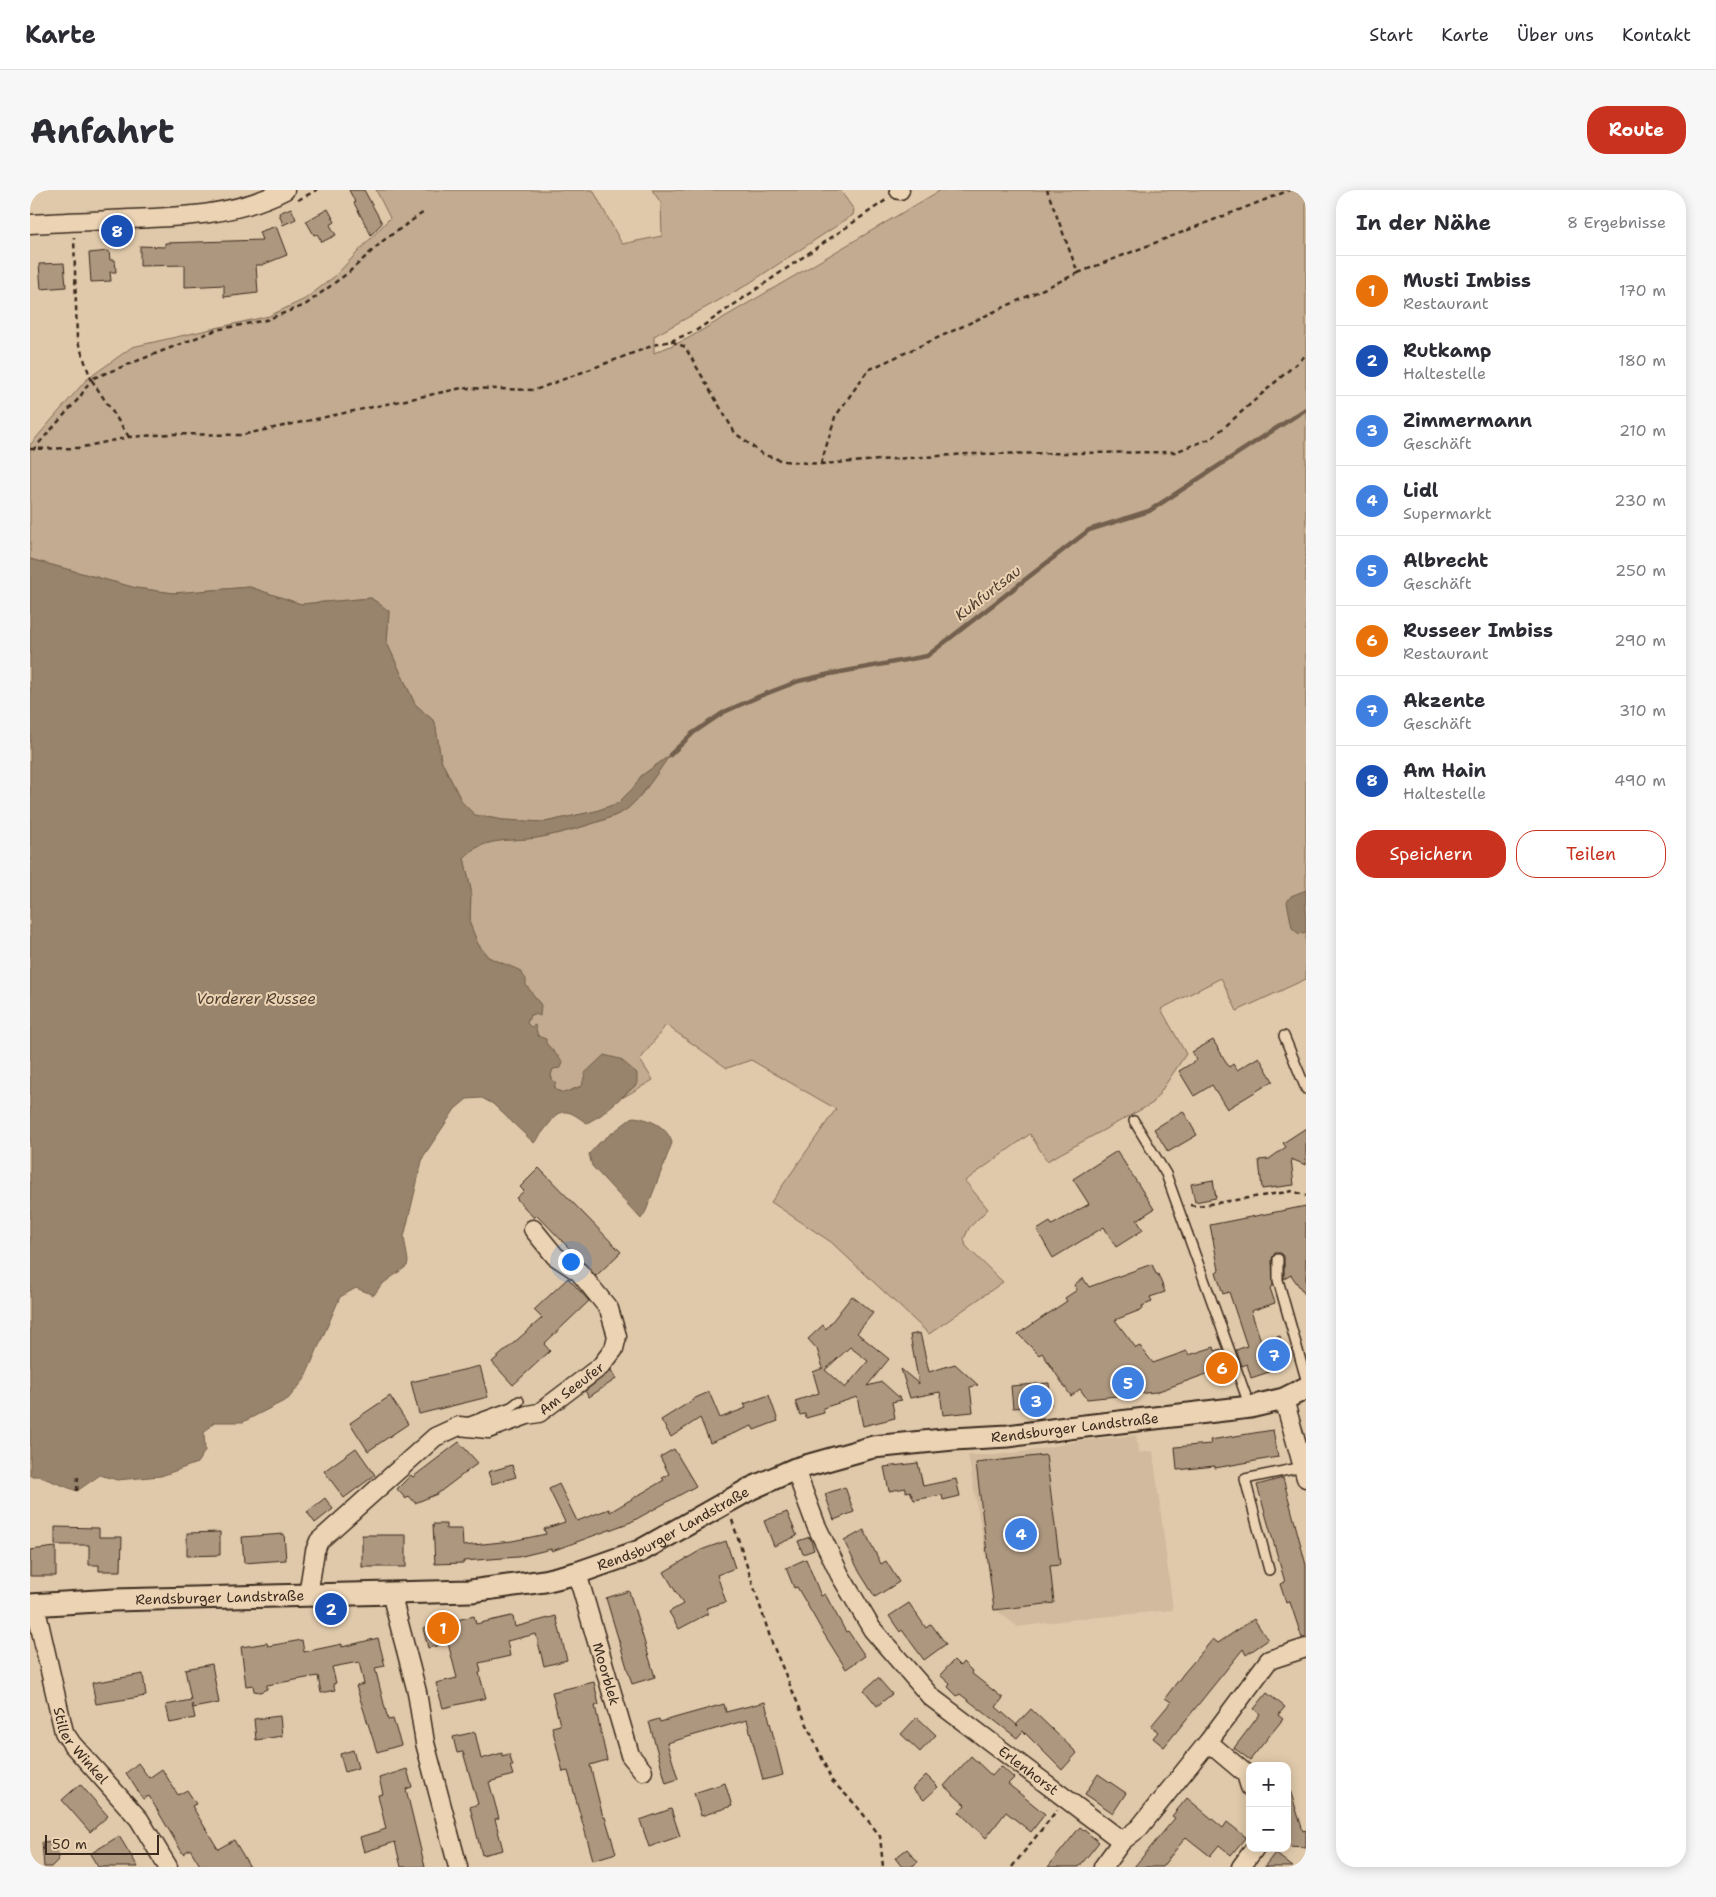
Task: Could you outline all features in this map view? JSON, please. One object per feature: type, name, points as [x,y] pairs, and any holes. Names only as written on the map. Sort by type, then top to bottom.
[{"type":"street","points":[[30,224],[165,218],[215,212],[244,207],[285,190]]},
{"type":"street","name":"Am Seeufer","points":[[459,1426],[488,1429],[527,1414],[539,1413],[601,1366],[614,1349],[617,1336],[609,1309],[580,1272],[555,1256],[533,1229]]},
{"type":"street","name":"Rendsburger Landstraße","points":[[33,1605],[114,1600],[471,1590],[513,1587],[577,1573],[640,1551],[750,1489],[794,1469],[873,1447],[1008,1436],[1250,1407],[1284,1399],[1306,1388]]},
{"type":"street","points":[[1284,1399],[1305,1472]]},
{"type":"street","points":[[308,1595],[315,1551],[319,1541],[435,1437],[459,1426]]},
{"type":"street","name":"Erlenhorst","points":[[794,1469],[816,1525],[840,1575],[872,1629],[931,1697],[1122,1840]]},
{"type":"street","name":"Moorblek","points":[[577,1573],[630,1755],[642,1770]]},
{"type":"street","points":[[391,1592],[417,1692],[425,1743],[458,1867]]},
{"type":"street","name":"Stiller Winkel","points":[[33,1605],[64,1732],[72,1744],[139,1819],[168,1867]]},
{"type":"street","points":[[1103,1867],[1122,1840],[1140,1828],[1208,1742],[1269,1660],[1306,1648]]},
{"type":"street","points":[[1208,1742],[1246,1774]]},
{"type":"street","points":[[1242,1867],[1252,1852]]},
{"type":"lane","points":[[1284,1036],[1306,1089]]},
{"type":"lane","points":[[1134,1121],[1166,1174],[1250,1407]]},
{"type":"lane","points":[[1278,1259],[1278,1280],[1306,1379]]},
{"type":"lane","points":[[459,1426],[511,1407],[519,1401]]},
{"type":"lane","points":[[1269,1570],[1244,1479],[1305,1472]]},
{"type":"path","points":[[31,449],[78,448],[129,437],[170,434],[241,435],[462,388],[535,390],[697,330],[900,190]]},
{"type":"path","points":[[1046,190],[1078,273]]},
{"type":"path","points":[[821,464],[836,417],[868,370],[1078,273],[1290,190]]},
{"type":"path","points":[[31,449],[80,397],[91,379],[216,330],[266,320],[305,305],[349,272],[384,240],[424,212]]},
{"type":"path","points":[[74,222],[77,339],[91,379],[129,437]]},
{"type":"path","points":[[671,341],[685,347],[735,433],[762,454],[783,461],[821,464],[968,454],[1174,452],[1212,438],[1306,355]]},
{"type":"path","points":[[1188,1202],[1190,1205],[1197,1206],[1293,1191],[1306,1196]]},
{"type":"path","points":[[77,1491],[78,1475]]},
{"type":"path","points":[[737,1536],[772,1643],[801,1711],[832,1781],[856,1805],[880,1836],[883,1867]]},
{"type":"path","points":[[1012,1867],[1065,1799]]},
{"type":"shaded area","points":[[376,190],[593,190],[622,244],[662,236],[661,203],[652,190],[840,190],[854,210],[853,215],[745,286],[654,336],[654,353],[687,339],[941,190],[1306,190],[1306,979],[1237,1011],[1221,978],[1161,1009],[1186,1054],[1153,1103],[1047,1161],[1030,1134],[965,1181],[988,1209],[969,1228],[964,1239],[966,1246],[1003,1282],[929,1334],[831,1242],[771,1202],[836,1109],[751,1060],[727,1068],[666,1025],[640,1060],[653,1080],[622,1098],[637,1084],[583,1085],[564,1093],[556,1090],[551,1075],[553,1069],[563,1062],[527,1023],[530,1015],[535,1014],[540,1004],[526,985],[501,963],[488,957],[478,944],[470,924],[471,890],[464,858],[471,851],[479,846],[497,841],[535,838],[555,834],[596,823],[619,814],[636,800],[655,777],[668,757],[641,776],[633,788],[618,803],[596,811],[545,822],[503,820],[475,815],[462,802],[441,760],[435,722],[415,704],[387,643],[389,611],[371,598],[301,604],[250,587],[174,593],[136,588],[30,559],[30,445],[86,380],[132,347],[269,316],[305,299],[335,276],[390,218]]},
{"type":"shaded area","points":[[1136,1435],[1139,1453],[1153,1451],[1173,1610],[1068,1620],[1018,1627],[995,1609],[968,1455],[995,1455],[1036,1450],[1078,1441]]},
{"type":"water","name":"Vorderer Russee","points":[[30,559],[136,588],[174,593],[250,587],[301,604],[371,598],[389,611],[387,643],[415,704],[435,722],[441,760],[462,802],[475,815],[503,820],[545,822],[596,811],[618,803],[633,788],[641,776],[670,755],[639,798],[620,813],[555,834],[488,843],[471,851],[464,858],[471,890],[470,924],[478,944],[488,957],[519,970],[526,979],[526,985],[541,1005],[540,1016],[530,1015],[527,1023],[531,1027],[535,1025],[538,1036],[546,1039],[546,1043],[563,1062],[561,1068],[553,1069],[551,1073],[551,1077],[556,1083],[554,1086],[556,1090],[564,1093],[582,1086],[585,1073],[604,1055],[620,1059],[637,1073],[637,1084],[601,1115],[587,1123],[566,1112],[557,1114],[534,1143],[493,1104],[482,1098],[467,1099],[455,1109],[423,1157],[404,1237],[408,1261],[407,1266],[381,1285],[374,1295],[356,1288],[340,1297],[304,1380],[288,1399],[243,1422],[214,1422],[204,1433],[205,1451],[197,1463],[161,1476],[117,1480],[100,1475],[77,1491],[38,1476],[30,1476]]},
{"type":"water","points":[[1306,890],[1306,932],[1299,934],[1292,928],[1287,902],[1291,896]]},
{"type":"water","points":[[633,1117],[657,1124],[670,1137],[672,1143],[646,1211],[641,1219],[592,1166],[589,1154],[599,1143]]},
{"type":"building","points":[[349,190],[364,190],[382,223],[371,235],[354,203]]},
{"type":"building","points":[[291,208],[296,219],[283,225],[279,213]]},
{"type":"building","points":[[328,209],[335,222],[330,225],[336,235],[322,242],[317,234],[314,235],[306,221]]},
{"type":"building","points":[[276,226],[287,255],[262,265],[256,265],[258,293],[224,297],[224,285],[185,287],[185,265],[140,266],[140,246],[165,247],[165,243],[262,240],[259,232]]},
{"type":"building","points":[[109,251],[110,260],[115,260],[116,272],[110,272],[111,281],[91,282],[89,253]]},
{"type":"building","points":[[64,263],[66,287],[41,289],[39,264]]},
{"type":"building","points":[[1213,1040],[1229,1067],[1233,1064],[1237,1070],[1259,1057],[1273,1081],[1227,1109],[1212,1085],[1194,1096],[1179,1071],[1197,1060],[1192,1052]]},
{"type":"building","points":[[1183,1111],[1197,1135],[1168,1152],[1154,1129]]},
{"type":"building","points":[[1306,1128],[1306,1165],[1291,1159],[1294,1185],[1262,1189],[1259,1160],[1269,1159],[1286,1147],[1283,1143]]},
{"type":"building","points":[[1117,1151],[1154,1209],[1137,1220],[1143,1230],[1116,1247],[1104,1227],[1053,1258],[1037,1230],[1050,1222],[1052,1225],[1089,1204],[1073,1179]]},
{"type":"building","points":[[539,1168],[621,1252],[596,1276],[537,1215],[534,1218],[516,1198],[524,1191],[520,1187]]},
{"type":"building","points":[[1213,1180],[1216,1198],[1195,1202],[1191,1184]]},
{"type":"building","points":[[1306,1206],[1306,1296],[1291,1275],[1284,1279],[1284,1256],[1281,1253],[1275,1253],[1272,1259],[1273,1286],[1270,1288],[1275,1303],[1251,1311],[1261,1341],[1280,1336],[1286,1357],[1266,1363],[1269,1372],[1251,1378],[1247,1364],[1242,1366],[1236,1350],[1247,1346],[1229,1292],[1223,1294],[1216,1272],[1219,1270],[1210,1225]]},
{"type":"building","points":[[1152,1264],[1165,1292],[1150,1297],[1152,1302],[1142,1306],[1143,1309],[1115,1320],[1136,1348],[1140,1346],[1153,1363],[1187,1351],[1189,1355],[1214,1347],[1215,1351],[1221,1349],[1230,1370],[1216,1375],[1215,1371],[1156,1392],[1087,1399],[1080,1389],[1071,1396],[1042,1353],[1039,1355],[1018,1334],[1067,1301],[1065,1298],[1077,1290],[1074,1285],[1083,1278],[1089,1287]]},
{"type":"building","points":[[568,1278],[589,1301],[544,1344],[550,1351],[513,1385],[492,1362],[542,1318],[534,1310]]},
{"type":"building","points":[[852,1296],[873,1313],[857,1333],[889,1359],[867,1386],[882,1382],[902,1400],[892,1402],[895,1418],[863,1426],[857,1397],[823,1408],[824,1413],[806,1418],[805,1414],[800,1415],[795,1401],[819,1393],[813,1372],[823,1368],[817,1349],[808,1339],[823,1325],[826,1329]],"holes":[[[850,1347],[868,1361],[845,1388],[825,1370]]]},
{"type":"building","points":[[920,1333],[929,1372],[955,1364],[978,1385],[970,1387],[973,1412],[943,1415],[940,1392],[910,1398],[901,1369],[919,1384],[910,1335]]},
{"type":"building","points":[[480,1366],[488,1397],[419,1414],[411,1382]]},
{"type":"building","points":[[611,1370],[616,1379],[589,1397],[585,1391]]},
{"type":"building","points":[[1049,1383],[1051,1405],[1013,1408],[1011,1386]]},
{"type":"building","points":[[709,1392],[720,1418],[746,1408],[744,1404],[769,1395],[778,1421],[754,1430],[752,1426],[710,1443],[700,1418],[671,1437],[661,1420],[693,1399]]},
{"type":"building","points":[[390,1396],[408,1424],[368,1451],[350,1423]]},
{"type":"building","points":[[1273,1430],[1278,1457],[1215,1468],[1215,1466],[1177,1470],[1175,1447],[1211,1444],[1210,1440]]},
{"type":"building","points":[[459,1442],[478,1463],[437,1494],[415,1503],[409,1496],[406,1499],[397,1489],[411,1475],[413,1477]]},
{"type":"building","points":[[356,1448],[375,1475],[344,1498],[324,1471]]},
{"type":"building","points":[[674,1449],[696,1486],[631,1522],[552,1551],[551,1549],[518,1557],[463,1561],[464,1563],[435,1564],[433,1524],[446,1524],[446,1529],[462,1529],[463,1546],[512,1541],[546,1534],[544,1529],[565,1522],[549,1489],[559,1484],[577,1521],[609,1509],[610,1512],[664,1480],[662,1478],[669,1474],[660,1457]]},
{"type":"building","points":[[1046,1455],[1060,1565],[1050,1566],[1054,1603],[994,1610],[976,1463]]},
{"type":"building","points":[[918,1463],[923,1486],[956,1479],[960,1496],[943,1500],[942,1495],[914,1500],[910,1491],[906,1492],[906,1488],[889,1491],[884,1467]]},
{"type":"building","points":[[512,1465],[516,1477],[492,1484],[488,1472]]},
{"type":"building","points":[[1283,1478],[1306,1565],[1306,1638],[1302,1638],[1290,1602],[1286,1603],[1280,1584],[1285,1582],[1257,1485]]},
{"type":"building","points":[[845,1487],[854,1512],[834,1520],[825,1494]]},
{"type":"building","points":[[325,1498],[333,1509],[315,1523],[307,1512]]},
{"type":"building","points":[[787,1512],[797,1536],[774,1546],[764,1521]]},
{"type":"building","points":[[55,1527],[99,1528],[99,1537],[122,1537],[121,1571],[99,1571],[99,1565],[89,1565],[89,1545],[55,1545]]},
{"type":"building","points":[[864,1530],[881,1564],[886,1561],[899,1582],[875,1597],[844,1541]]},
{"type":"building","points":[[220,1532],[220,1555],[187,1556],[187,1533]]},
{"type":"building","points":[[284,1534],[286,1560],[244,1563],[242,1537]]},
{"type":"building","points":[[362,1535],[406,1535],[406,1567],[362,1567]]},
{"type":"building","points":[[810,1537],[814,1550],[803,1554],[798,1541]]},
{"type":"building","points":[[726,1541],[735,1568],[717,1575],[726,1602],[706,1608],[709,1613],[679,1629],[669,1612],[683,1604],[664,1572],[701,1550]]},
{"type":"building","points":[[56,1547],[56,1576],[30,1576],[30,1550]]},
{"type":"building","points":[[806,1559],[821,1596],[825,1594],[846,1632],[848,1631],[865,1656],[846,1669],[797,1587],[794,1588],[786,1568]]},
{"type":"building","points":[[629,1591],[655,1677],[632,1684],[606,1598]]},
{"type":"building","points":[[909,1603],[926,1628],[931,1624],[946,1644],[924,1660],[889,1616]]},
{"type":"building","points":[[474,1616],[476,1624],[511,1616],[513,1617],[515,1627],[556,1616],[567,1660],[544,1666],[536,1634],[507,1641],[510,1656],[479,1663],[481,1672],[479,1673],[486,1698],[443,1708],[436,1683],[457,1678],[448,1643],[428,1648],[423,1628]]},
{"type":"building","points":[[1254,1619],[1268,1640],[1246,1655],[1243,1649],[1164,1747],[1153,1738],[1158,1732],[1151,1726],[1171,1702],[1165,1698],[1213,1639],[1218,1643]]},
{"type":"building","points":[[378,1638],[385,1666],[375,1668],[388,1720],[393,1719],[401,1745],[377,1752],[356,1686],[364,1684],[359,1662],[332,1667],[336,1683],[333,1684],[335,1690],[321,1693],[318,1676],[267,1685],[267,1689],[260,1692],[254,1691],[253,1685],[246,1686],[241,1647],[267,1643],[268,1646],[302,1640],[304,1652],[342,1644],[342,1647]]},
{"type":"building","points":[[954,1660],[960,1666],[963,1662],[972,1671],[971,1673],[1003,1698],[996,1707],[1016,1725],[1031,1709],[1077,1753],[1062,1770],[1023,1731],[1017,1738],[960,1694],[957,1696],[948,1687],[950,1684],[940,1675]]},
{"type":"building","points":[[212,1664],[219,1703],[193,1708],[192,1704],[195,1718],[170,1723],[166,1705],[191,1700],[185,1669]]},
{"type":"building","points":[[143,1674],[146,1696],[96,1704],[92,1683]]},
{"type":"building","points":[[878,1678],[892,1694],[877,1706],[864,1690]]},
{"type":"building","points":[[594,1682],[599,1705],[595,1706],[607,1760],[590,1765],[603,1817],[605,1817],[616,1853],[593,1860],[568,1771],[563,1772],[552,1727],[560,1725],[552,1692]]},
{"type":"building","points":[[1267,1693],[1285,1707],[1278,1715],[1283,1719],[1250,1760],[1234,1748],[1260,1714],[1254,1709]]},
{"type":"building","points":[[765,1702],[783,1775],[763,1780],[747,1720],[667,1743],[678,1779],[666,1783],[649,1722],[659,1719],[660,1722],[724,1704],[726,1712]]},
{"type":"building","points":[[280,1716],[282,1736],[256,1740],[254,1719]]},
{"type":"building","points":[[917,1717],[936,1735],[920,1752],[901,1734]]},
{"type":"building","points":[[475,1732],[481,1759],[502,1753],[502,1756],[509,1754],[513,1766],[510,1766],[513,1775],[489,1782],[499,1818],[495,1819],[503,1850],[482,1855],[470,1807],[478,1804],[463,1752],[457,1753],[453,1737]]},
{"type":"building","points":[[353,1750],[358,1768],[345,1772],[340,1754]]},
{"type":"building","points":[[971,1756],[992,1776],[1001,1766],[1014,1778],[1008,1784],[1045,1814],[1031,1832],[1006,1812],[986,1838],[959,1812],[965,1805],[944,1786]]},
{"type":"building","points":[[138,1763],[149,1778],[162,1769],[178,1795],[187,1790],[196,1804],[192,1806],[218,1849],[234,1840],[250,1867],[201,1867],[190,1849],[183,1854],[149,1796],[143,1799],[126,1773]]},
{"type":"building","points":[[407,1769],[412,1787],[406,1789],[425,1867],[401,1867],[395,1842],[364,1852],[360,1837],[386,1829],[378,1795],[383,1794],[379,1778]]},
{"type":"building","points":[[1098,1774],[1126,1793],[1113,1813],[1085,1794]]},
{"type":"building","points":[[926,1775],[938,1787],[924,1800],[912,1789]]},
{"type":"building","points":[[725,1783],[732,1806],[701,1816],[694,1793]]},
{"type":"building","points":[[80,1784],[108,1816],[90,1832],[62,1800]]},
{"type":"building","points":[[1291,1793],[1303,1831],[1306,1830],[1306,1847],[1291,1846]]},
{"type":"building","points":[[1187,1798],[1223,1828],[1227,1822],[1246,1837],[1231,1855],[1219,1845],[1210,1856],[1186,1837],[1162,1867],[1134,1867],[1175,1818],[1172,1816]]},
{"type":"building","points":[[671,1809],[680,1836],[649,1847],[640,1820]]},
{"type":"building","points":[[1080,1827],[1099,1842],[1079,1867],[1048,1867]]},
{"type":"building","points":[[119,1836],[138,1867],[98,1867],[90,1854]]},
{"type":"building","points":[[57,1841],[58,1860],[51,1867],[44,1867],[42,1842]]},
{"type":"building","points":[[907,1849],[918,1862],[911,1867],[902,1867],[895,1858]]},
{"type":"building","points":[[1275,1853],[1293,1867],[1264,1867]]},
{"type":"waterway","name":"Kuhfurtsau","points":[[670,755],[693,733],[724,712],[760,696],[799,681],[927,656],[1089,530],[1149,511],[1306,409]]},
{"type":"place","name":"Am Hain","points":[[117,231]]},
{"type":"place","name":"Akzente","points":[[1274,1355]]},
{"type":"place","name":"Russeer Imbiss","points":[[1222,1368]]},
{"type":"place","name":"Albrecht","points":[[1128,1383]]},
{"type":"place","name":"Zimmermann","points":[[1036,1401]]},
{"type":"place","name":"Lidl","points":[[1021,1534]]},
{"type":"place","name":"Rutkamp","points":[[331,1609]]},
{"type":"place","name":"Musti Imbiss","points":[[443,1628]]}]
